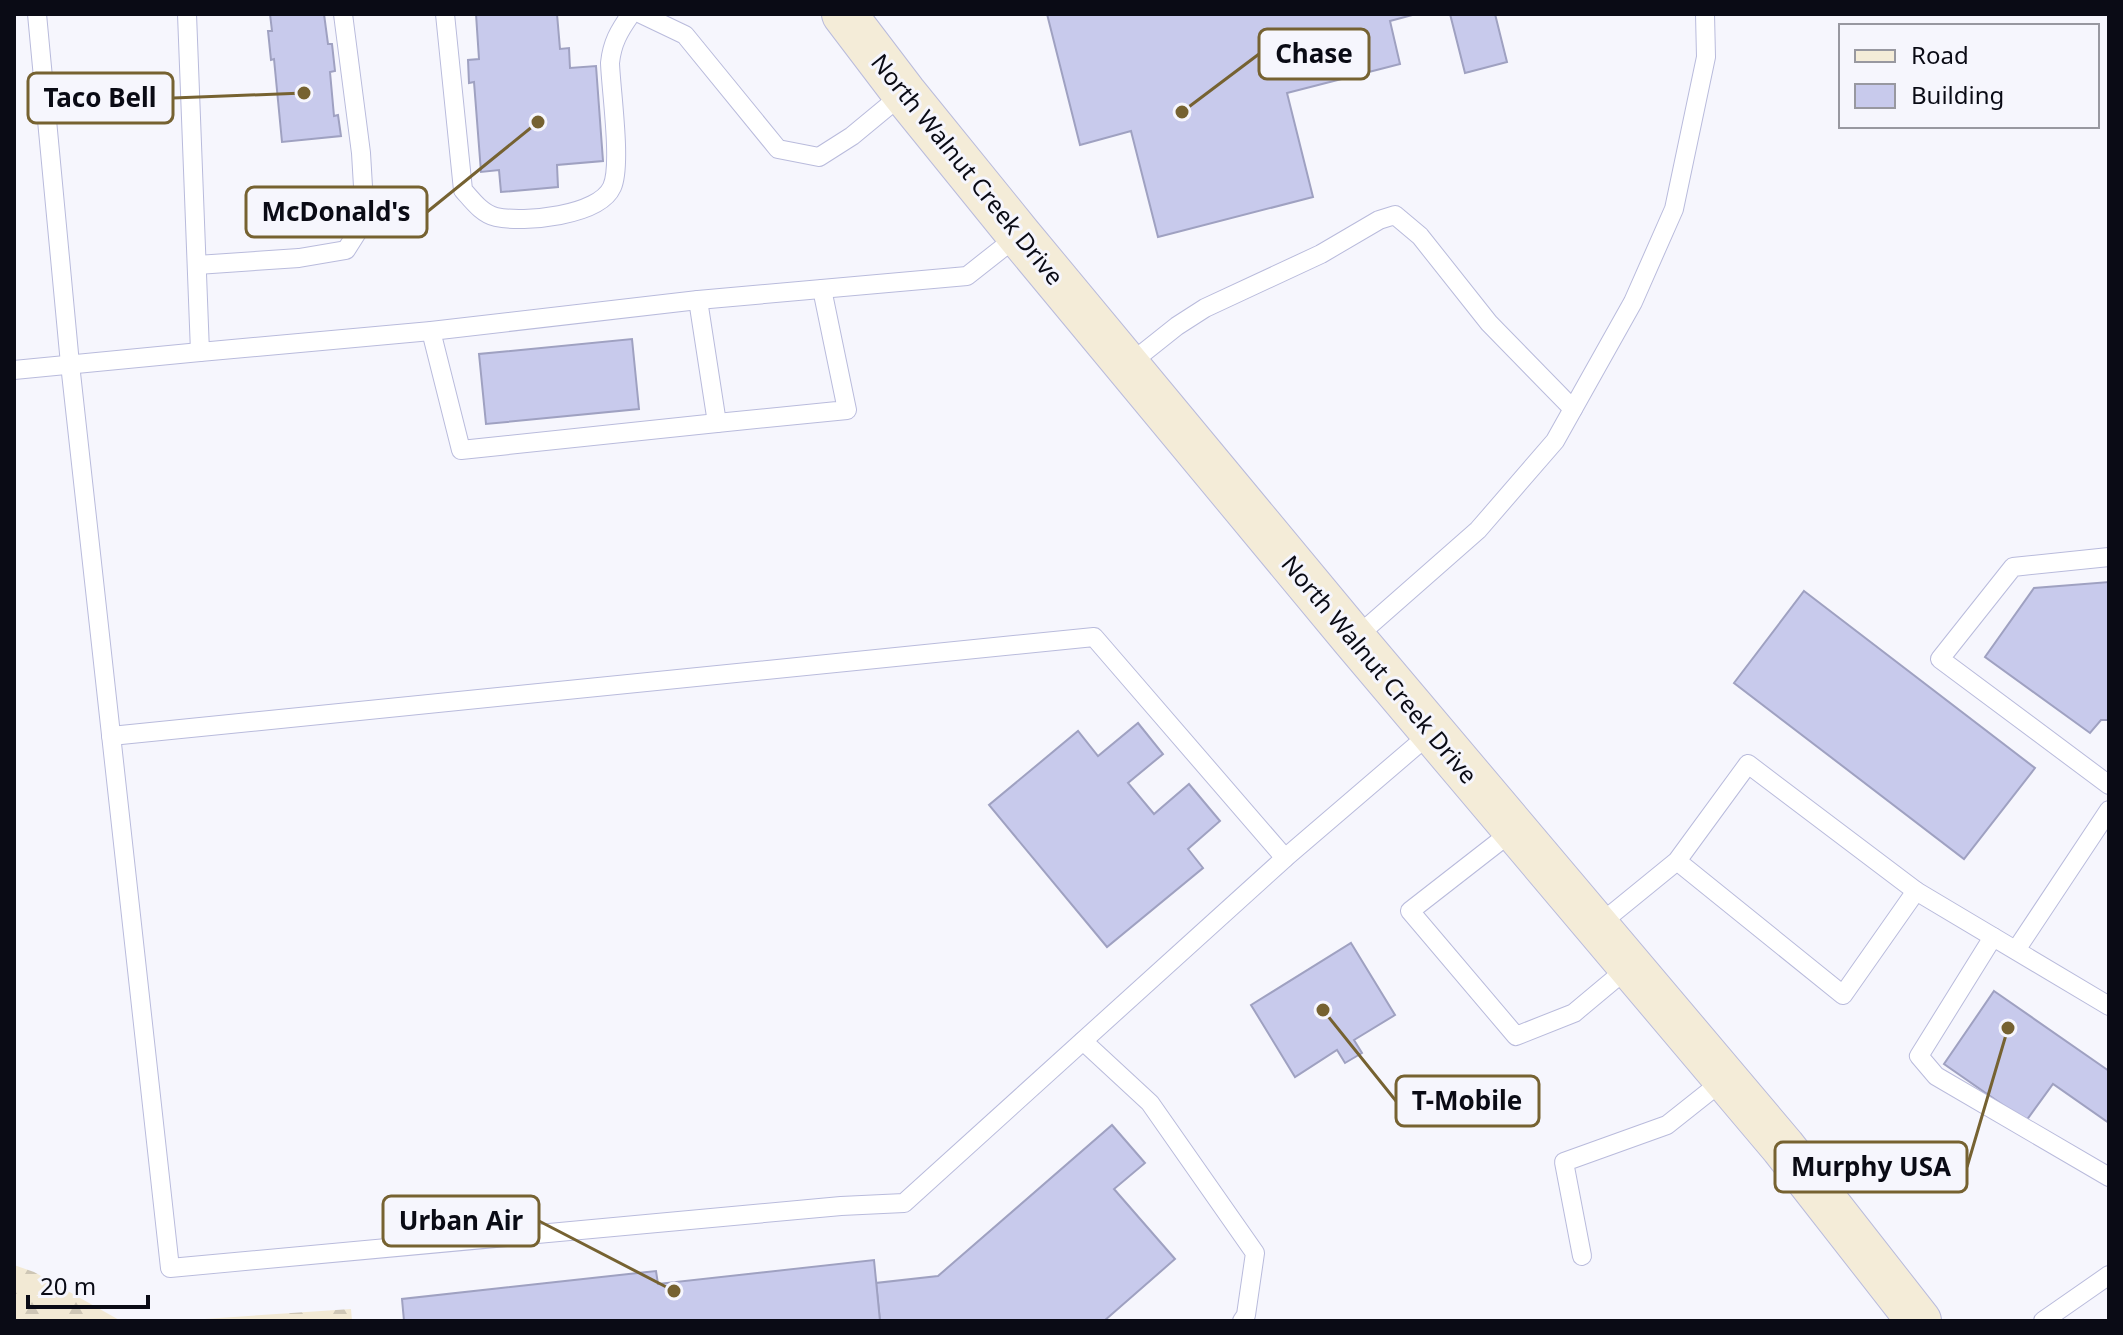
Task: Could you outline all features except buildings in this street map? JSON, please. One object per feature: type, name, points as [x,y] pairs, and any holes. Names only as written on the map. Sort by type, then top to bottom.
[{"type":"main road","name":"North Walnut Creek Drive","points":[[844,14],[1019,235],[1514,830],[1783,1147],[1919,1321]]},
{"type":"main road","points":[[883,14],[904,93]]},
{"type":"lane","points":[[37,14],[70,364],[170,1268],[841,1206],[904,1203],[1285,858],[1433,732]]},
{"type":"lane","points":[[187,14],[200,352]]},
{"type":"lane","points":[[197,265],[299,258],[346,250],[365,220],[361,153],[343,14]]},
{"type":"lane","points":[[445,14],[463,190],[493,217],[521,219],[583,210],[601,201],[612,187],[616,164],[611,48],[631,14]]},
{"type":"lane","points":[[641,14],[685,35],[778,149],[819,157],[852,136],[904,93]]},
{"type":"lane","points":[[1354,639],[1478,530],[1555,441],[1573,409],[1633,302],[1674,209],[1706,57],[1705,14]]},
{"type":"lane","points":[[1128,365],[1205,308],[1321,254],[1379,220],[1395,215],[1420,236],[1489,323],[1573,409]]},
{"type":"lane","points":[[14,370],[431,331],[698,300],[967,276],[1019,235]]},
{"type":"lane","points":[[431,331],[461,450],[847,410],[822,289]]},
{"type":"lane","points":[[698,300],[717,423]]},
{"type":"lane","points":[[2109,557],[2013,567],[1940,659],[2109,785]]},
{"type":"lane","points":[[111,736],[1094,637],[1285,858]]},
{"type":"lane","points":[[1596,927],[1677,861],[1748,764],[1916,891],[2109,1006]]},
{"type":"lane","points":[[2016,950],[2109,810]]},
{"type":"lane","points":[[1514,830],[1410,911],[1516,1036],[1574,1013],[1629,967]]},
{"type":"lane","points":[[1677,861],[1843,995],[1916,891]]},
{"type":"lane","points":[[1993,937],[1919,1056],[1936,1076],[2109,1177]]},
{"type":"lane","points":[[1083,1041],[1150,1103],[1255,1253],[1246,1315],[1242,1321]]},
{"type":"lane","points":[[1582,1256],[1564,1162],[1667,1125],[1725,1079]]},
{"type":"lane","points":[[2043,1321],[2109,1275]]},
{"type":"green space","points":[[14,1265],[34,1272],[121,1321],[14,1321]]},
{"type":"green space","points":[[351,1309],[352,1321],[175,1321]]},
{"type":"place","name":"Taco Bell","points":[[304,93]]},
{"type":"place","name":"Chase","points":[[1182,112]]},
{"type":"place","name":"McDonald's","points":[[538,122]]},
{"type":"place","name":"T-Mobile","points":[[1323,1010]]},
{"type":"place","name":"Murphy USA","points":[[2008,1028]]},
{"type":"place","name":"Urban Air","points":[[674,1291]]}]
